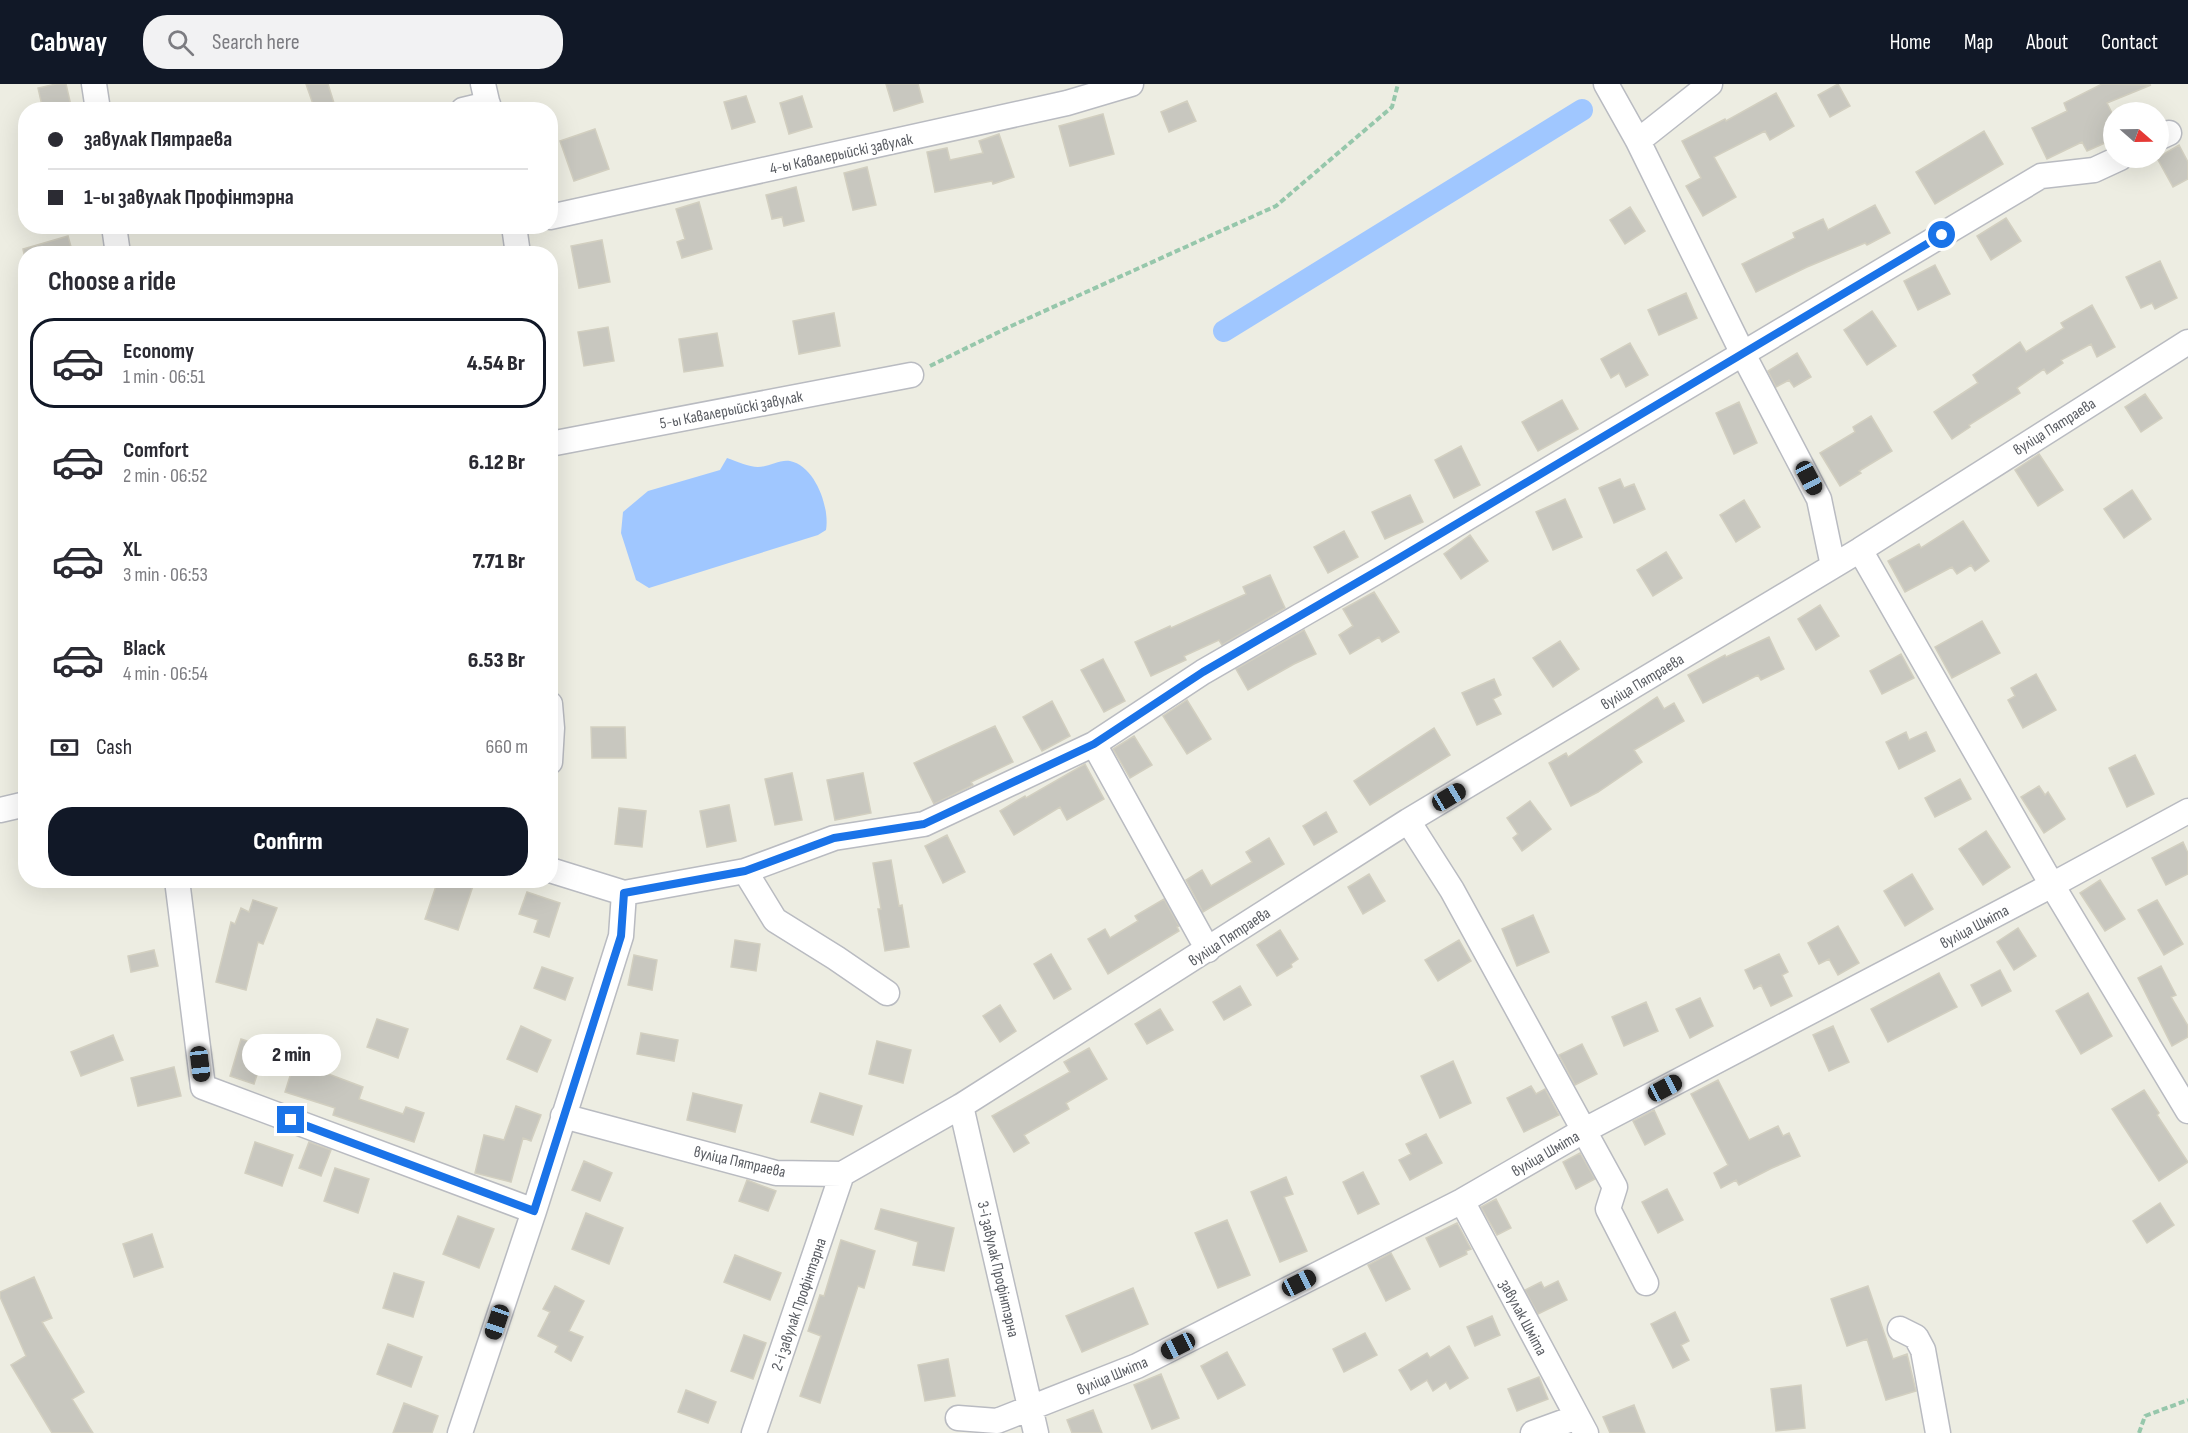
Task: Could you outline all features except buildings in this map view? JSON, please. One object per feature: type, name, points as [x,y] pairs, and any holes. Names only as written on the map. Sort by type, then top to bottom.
[{"type":"street","points":[[94,84],[97,102]]},
{"type":"street","name":"4-ы Кавалерыйскі завулак","points":[[558,215],[1067,103],[1131,84]]},
{"type":"street","points":[[1606,84],[1638,141],[1743,354],[1819,499],[1833,566]]},
{"type":"street","points":[[1638,141],[1710,84]]},
{"type":"street","points":[[558,872],[624,893],[745,871],[834,838],[924,824],[1094,744],[1203,672],[2041,176],[2094,170],[2103,166]]},
{"type":"street","name":"вуліца Пятраева","points":[[563,1116],[776,1173],[842,1174],[961,1106],[1408,821],[1860,550],[2188,342]]},
{"type":"street","name":"5-ы Кавалерыйскі завулак","points":[[558,442],[911,375]]},
{"type":"street","points":[[1860,550],[2052,885],[2188,1111]]},
{"type":"street","points":[[1094,744],[1208,950]]},
{"type":"street","points":[[0,810],[18,806]]},
{"type":"street","name":"вуліца Шміта","points":[[958,1418],[997,1421],[1137,1366],[1462,1201],[1583,1131],[2052,885],[2188,811]]},
{"type":"street","points":[[1408,821],[1452,890],[1615,1186],[1608,1209],[1646,1283]]},
{"type":"street","points":[[745,871],[775,920],[887,993]]},
{"type":"street","points":[[178,888],[203,1087],[534,1211]]},
{"type":"street","points":[[460,1433],[534,1211],[621,936],[624,893]]},
{"type":"street","name":"3-і завулак Профінтэрна","points":[[961,1106],[1036,1433]]},
{"type":"street","name":"2-і завулак Профінтэрна","points":[[754,1433],[842,1174]]},
{"type":"street","name":"завулак Шміта","points":[[1462,1201],[1582,1425]]},
{"type":"street","points":[[1900,1329],[1916,1337],[1923,1350],[1938,1433]]},
{"type":"street","points":[[1533,1433],[1582,1425]]},
{"type":"path","points":[[911,375],[1009,327],[1276,206],[1392,106],[1398,84]]},
{"type":"path","points":[[2139,1433],[2145,1416],[2188,1400]]},
{"type":"water","points":[[727,458],[754,467],[786,461],[799,464],[807,471],[819,489],[826,510],[826,530],[818,535],[649,588],[636,580],[621,533],[623,512],[648,491],[720,470]]},
{"type":"waterway","points":[[1224,331],[1582,110]]},
{"type":"route","points":[[291,1120],[534,1211],[621,936],[624,893],[745,871],[834,838],[924,824],[1094,744],[1203,672],[1396,560],[1942,235]]}]
